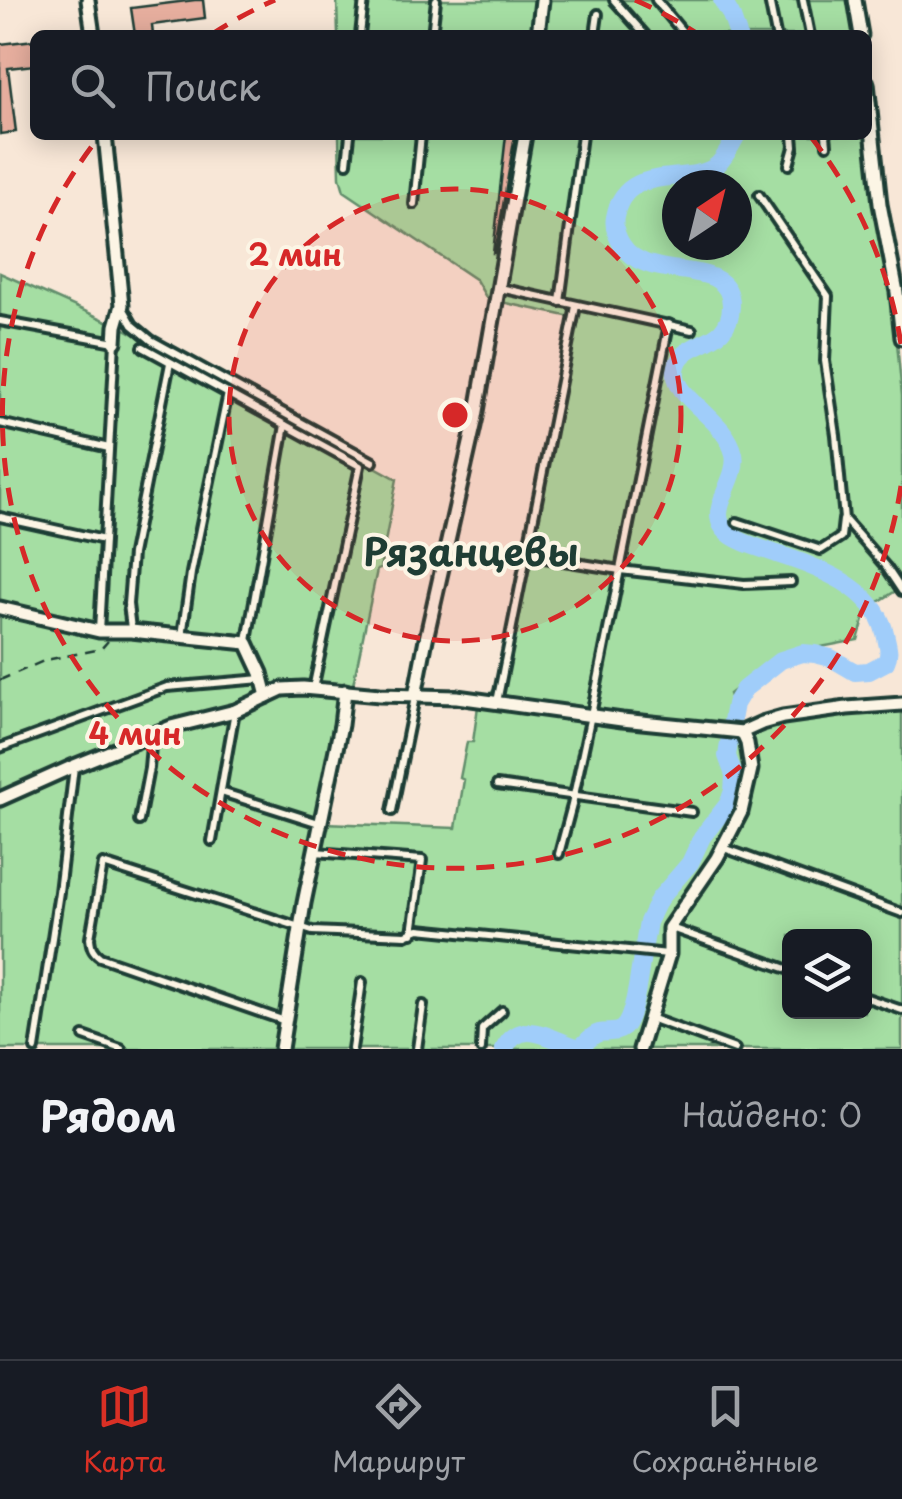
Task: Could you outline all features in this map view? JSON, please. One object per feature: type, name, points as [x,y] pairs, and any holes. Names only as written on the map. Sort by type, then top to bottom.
[{"type":"street","points":[[88,0],[92,30]]},
{"type":"street","points":[[539,30],[542,0]]},
{"type":"street","points":[[854,0],[860,30]]},
{"type":"street","points":[[872,130],[902,338]]},
{"type":"street","points":[[106,140],[122,304],[115,342]]},
{"type":"street","points":[[415,696],[476,417],[523,140]]},
{"type":"street","points":[[0,608],[106,631],[247,643],[266,696]]},
{"type":"street","points":[[0,799],[152,734],[235,711],[282,690],[496,702],[730,732],[783,717],[902,704]]},
{"type":"street","points":[[281,1049],[345,691]]},
{"type":"street","points":[[640,1049],[669,954],[669,928],[723,847],[741,812],[750,757],[730,732]]},
{"type":"lane","points":[[361,30],[364,0]]},
{"type":"lane","points":[[433,30],[436,0]]},
{"type":"lane","points":[[614,0],[641,30]]},
{"type":"lane","points":[[656,0],[681,30]]},
{"type":"lane","points":[[769,0],[775,30]]},
{"type":"lane","points":[[803,0],[809,30]]},
{"type":"lane","points":[[596,30],[598,14]]},
{"type":"lane","points":[[347,164],[349,140]]},
{"type":"lane","points":[[414,204],[420,140]]},
{"type":"lane","points":[[560,302],[581,140]]},
{"type":"lane","points":[[788,165],[793,140]]},
{"type":"lane","points":[[826,140],[827,145]]},
{"type":"lane","points":[[737,522],[821,550],[841,538],[844,519],[825,361],[828,296],[759,195]]},
{"type":"lane","points":[[499,288],[692,330]]},
{"type":"lane","points":[[122,304],[134,325],[151,340],[373,462]]},
{"type":"lane","points":[[496,702],[576,306]]},
{"type":"lane","points":[[0,321],[115,342],[104,540],[106,631]]},
{"type":"lane","points":[[559,854],[669,324]]},
{"type":"lane","points":[[143,347],[360,466],[313,689]]},
{"type":"lane","points":[[131,631],[128,604],[132,554],[170,362]]},
{"type":"lane","points":[[182,636],[228,393]]},
{"type":"lane","points":[[0,423],[109,448]]},
{"type":"lane","points":[[247,643],[285,425]]},
{"type":"lane","points":[[0,517],[104,540]]},
{"type":"lane","points":[[844,519],[902,591]]},
{"type":"lane","points":[[526,554],[620,570],[744,584],[791,582]]},
{"type":"lane","points":[[0,748],[167,687],[262,679]]},
{"type":"lane","points":[[392,811],[415,696]]},
{"type":"lane","points":[[212,841],[235,711]]},
{"type":"lane","points":[[139,821],[152,734]]},
{"type":"lane","points":[[35,1049],[74,766]]},
{"type":"lane","points":[[496,785],[692,812]]},
{"type":"lane","points":[[220,792],[320,824]]},
{"type":"lane","points":[[723,847],[902,913]]},
{"type":"lane","points":[[314,852],[422,860],[412,932]]},
{"type":"lane","points":[[285,1021],[94,953],[90,938],[103,864],[312,932],[406,935],[419,930],[669,954]]},
{"type":"lane","points":[[669,928],[782,967]]},
{"type":"lane","points":[[352,1049],[362,982]]},
{"type":"lane","points":[[872,1000],[902,1010]]},
{"type":"lane","points":[[417,1049],[423,1004]]},
{"type":"lane","points":[[481,1049],[482,1029],[502,1011]]},
{"type":"lane","points":[[649,1018],[735,1049]]},
{"type":"lane","points":[[84,1036],[121,1049]]},
{"type":"path","points":[[0,680],[46,660],[101,648],[107,645],[106,631]]},
{"type":"green space","points":[[337,0],[849,0],[852,30],[338,30]]},
{"type":"green space","points":[[339,140],[866,140],[891,279],[902,396],[902,587],[867,609],[858,640],[805,650],[763,668],[729,694],[742,732],[768,722],[898,703],[902,711],[902,1049],[0,1049],[0,273],[125,329],[397,479],[324,823],[456,828],[467,742],[473,742],[478,706],[498,686],[571,317],[487,299],[476,280],[344,191]]},
{"type":"building","points":[[203,0],[205,18],[152,25],[152,30],[134,30],[131,8]]},
{"type":"building","points":[[30,41],[30,66],[8,68],[16,132],[0,134],[0,44]]},
{"type":"building","points":[[505,140],[514,140],[495,253]]},
{"type":"waterway","points":[[722,0],[736,30]]},
{"type":"waterway","points":[[731,726],[735,704],[744,689],[781,660],[803,653],[815,654],[855,672],[869,671],[886,662],[888,651],[879,616],[856,590],[824,572],[742,541],[723,527],[720,508],[732,476],[734,454],[721,430],[682,390],[676,370],[686,352],[723,330],[731,306],[728,290],[704,274],[650,264],[634,257],[616,232],[615,217],[631,188],[658,178],[704,172],[716,166],[734,140]]},
{"type":"waterway","points":[[644,945],[648,922],[659,899],[690,863],[702,837],[728,804],[734,775],[727,756],[730,736]]},
{"type":"waterway","points":[[504,1049],[511,1039],[529,1032],[580,1048],[596,1034],[620,1030],[633,1005],[642,956]]},
{"type":"district","name":"Рязанцевы","points":[[471,553]]}]
